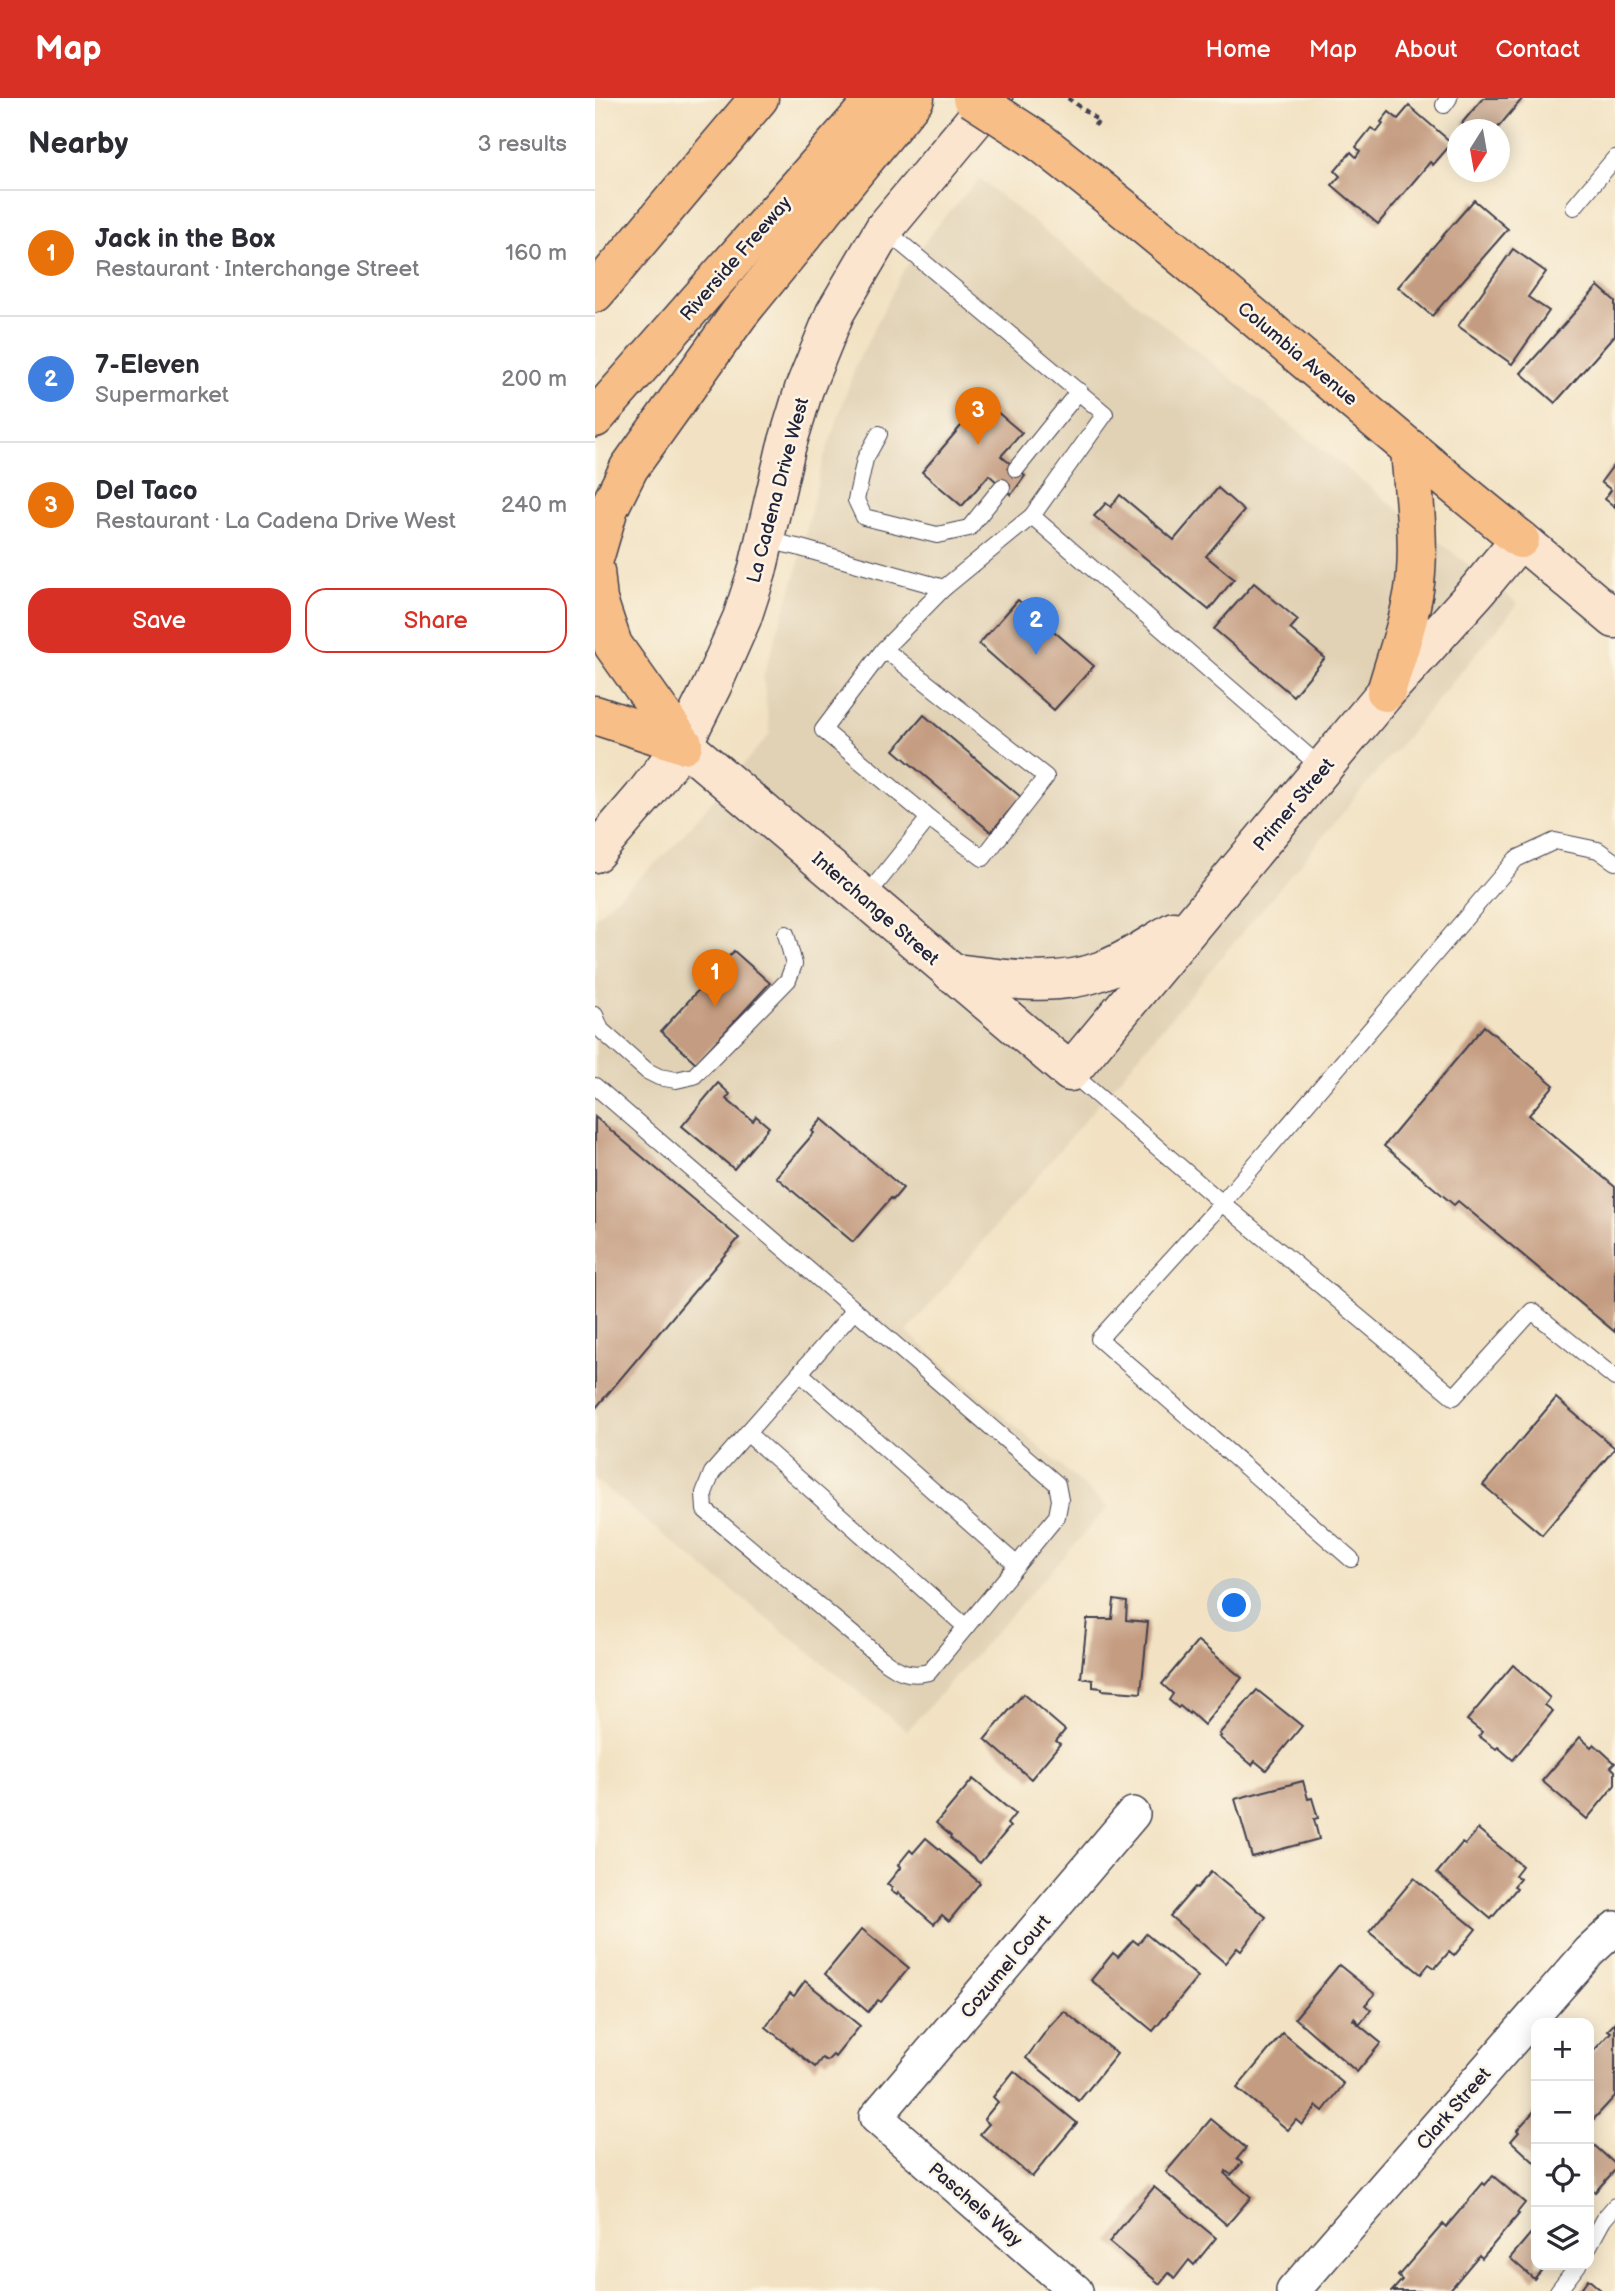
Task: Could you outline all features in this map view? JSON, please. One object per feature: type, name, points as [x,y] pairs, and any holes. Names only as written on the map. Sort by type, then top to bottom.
[{"type":"main road","points":[[595,293],[759,98]]},
{"type":"main road","name":"Riverside Freeway","points":[[595,418],[876,98]]},
{"type":"main road","points":[[595,556],[609,508],[629,468],[739,314],[915,98]]},
{"type":"main road","name":"Columbia Avenue","points":[[972,98],[1040,142],[1146,225],[1410,449],[1520,538]]},
{"type":"main road","points":[[1386,692],[1416,575],[1410,449]]},
{"type":"main road","points":[[595,571],[598,600],[613,645],[683,744]]},
{"type":"main road","points":[[595,715],[683,744]]},
{"type":"street","name":"La Cadena Drive West","points":[[595,853],[643,797],[683,744],[712,686],[757,572],[786,448],[804,389],[835,313],[884,229],[993,98]]},
{"type":"street","name":"Columbia Avenue","points":[[1520,538],[1615,619]]},
{"type":"street","name":"Primer Street","points":[[1070,1072],[1386,692],[1477,591],[1520,538]]},
{"type":"street","name":"Interchange Street","points":[[683,744],[1070,1072]]},
{"type":"street","points":[[952,973],[1040,982],[1069,979],[1102,971],[1197,917]]},
{"type":"street","name":"Cozumel Court","points":[[876,2117],[1133,1814]]},
{"type":"street","name":"Clark Street","points":[[1293,2291],[1589,1952],[1615,1928]]},
{"type":"street","name":"Paschels Way","points":[[876,2117],[1076,2291]]},
{"type":"lane","points":[[1574,207],[1615,158]]},
{"type":"lane","points":[[884,229],[1105,414],[1031,516],[944,588],[884,649],[823,730],[929,818],[983,858],[1046,776],[884,649]]},
{"type":"lane","points":[[1016,469],[1079,391]]},
{"type":"lane","points":[[879,434],[865,459],[856,500],[865,517],[937,535],[947,533],[969,528],[1002,486]]},
{"type":"lane","points":[[1031,516],[1323,769]]},
{"type":"lane","points":[[765,540],[944,588]]},
{"type":"lane","points":[[865,898],[929,818]]},
{"type":"lane","points":[[1351,1559],[1099,1339],[1222,1203],[1516,859],[1555,841],[1598,850],[1615,862]]},
{"type":"lane","points":[[595,1015],[601,1030],[647,1071],[659,1077],[676,1080],[694,1076],[787,980],[795,964],[786,934]]},
{"type":"lane","points":[[1070,1072],[1454,1397],[1531,1311],[1615,1378]]},
{"type":"lane","points":[[595,1086],[1057,1483],[1060,1500],[1057,1516],[929,1672],[916,1675],[897,1670],[705,1510],[704,1493],[712,1473],[855,1310]]},
{"type":"lane","points":[[800,1373],[1017,1565]]},
{"type":"lane","points":[[747,1433],[966,1627]]},
{"type":"lane","points":[[1594,2237],[1615,2206]]},
{"type":"lane","points":[[1558,2291],[1575,2270]]},
{"type":"path","points":[[1068,98],[1099,121],[1092,128]]},
{"type":"shaded area","points":[[979,179],[1518,604],[907,1332],[1108,1507],[907,1731],[595,1480],[595,917],[669,851],[770,734],[763,677],[797,571],[820,470],[856,365],[903,271],[940,222]]},
{"type":"building","points":[[1483,98],[1523,98],[1505,119],[1465,119]]},
{"type":"building","points":[[1409,106],[1447,139],[1447,149],[1433,165],[1430,162],[1378,224],[1332,185],[1340,176],[1335,171],[1351,152],[1356,157],[1360,151],[1356,147],[1371,128],[1377,132],[1389,112],[1398,119]]},
{"type":"building","points":[[1474,200],[1508,229],[1432,316],[1398,287]]},
{"type":"building","points":[[1513,249],[1546,272],[1528,297],[1549,311],[1512,364],[1458,326]]},
{"type":"building","points":[[1598,286],[1615,301],[1615,335],[1555,403],[1521,373]]},
{"type":"building","points":[[983,400],[1022,433],[1001,456],[1025,476],[1011,495],[989,475],[962,506],[922,472]]},
{"type":"building","points":[[1615,463],[1615,507],[1605,499],[1611,490],[1601,482]]},
{"type":"building","points":[[1218,488],[1244,511],[1206,556],[1234,579],[1209,610],[1094,516],[1106,503],[1111,507],[1120,495],[1174,540]]},
{"type":"building","points":[[1254,583],[1298,620],[1290,629],[1325,658],[1293,696],[1214,629]]},
{"type":"building","points":[[1018,600],[1094,666],[1054,710],[979,644]]},
{"type":"building","points":[[924,715],[1021,797],[991,832],[894,750]]},
{"type":"building","points":[[734,951],[770,983],[696,1063],[661,1031]]},
{"type":"building","points":[[1484,1026],[1554,1085],[1529,1115],[1615,1187],[1615,1332],[1458,1201],[1454,1205],[1384,1146]]},
{"type":"building","points":[[718,1083],[730,1094],[726,1099],[753,1121],[756,1116],[769,1127],[734,1169],[682,1126]]},
{"type":"building","points":[[595,1117],[739,1238],[595,1409]]},
{"type":"building","points":[[822,1119],[903,1188],[853,1242],[776,1177],[814,1133],[812,1131]]},
{"type":"building","points":[[1556,1398],[1615,1448],[1542,1535],[1483,1485]]},
{"type":"building","points":[[1114,1600],[1127,1602],[1126,1620],[1148,1622],[1141,1693],[1102,1690],[1093,1687],[1093,1680],[1081,1678],[1087,1619],[1112,1619]]},
{"type":"building","points":[[1198,1641],[1242,1678],[1204,1725],[1190,1712],[1189,1714],[1180,1706],[1178,1708],[1169,1700],[1173,1694],[1162,1684]]},
{"type":"building","points":[[1513,1665],[1550,1698],[1545,1705],[1553,1711],[1513,1760],[1479,1736],[1482,1732],[1467,1720]]},
{"type":"building","points":[[1257,1690],[1302,1726],[1266,1770],[1255,1761],[1252,1765],[1219,1737]]},
{"type":"building","points":[[1023,1694],[1065,1730],[1056,1741],[1060,1744],[1031,1779],[985,1739]]},
{"type":"building","points":[[1580,1737],[1591,1747],[1594,1744],[1615,1763],[1611,1767],[1615,1771],[1615,1785],[1587,1819],[1542,1781]]},
{"type":"building","points":[[973,1779],[1015,1814],[1007,1824],[1010,1827],[980,1863],[936,1823]]},
{"type":"building","points":[[1303,1781],[1308,1799],[1312,1798],[1318,1818],[1314,1819],[1319,1839],[1252,1857],[1235,1799]]},
{"type":"building","points":[[1478,1829],[1522,1866],[1515,1875],[1520,1879],[1514,1886],[1517,1888],[1491,1919],[1437,1873],[1462,1843],[1465,1845]]},
{"type":"building","points":[[926,1838],[980,1883],[949,1921],[942,1915],[934,1924],[898,1893],[897,1895],[891,1891],[892,1888],[887,1884],[910,1850],[913,1853]]},
{"type":"building","points":[[1211,1872],[1266,1917],[1241,1951],[1237,1948],[1225,1963],[1170,1916]]},
{"type":"building","points":[[1414,1878],[1476,1929],[1454,1956],[1449,1952],[1435,1968],[1429,1964],[1421,1974],[1369,1932]]},
{"type":"building","points":[[862,1929],[909,1968],[881,2002],[878,2000],[868,2012],[825,1974]]},
{"type":"building","points":[[1146,1934],[1198,1977],[1153,2031],[1091,1980],[1113,1953],[1118,1957],[1133,1940],[1138,1944]]},
{"type":"building","points":[[1339,1965],[1375,1994],[1365,2005],[1371,2010],[1360,2024],[1354,2018],[1353,2020],[1381,2043],[1357,2072],[1295,2018]]},
{"type":"building","points":[[805,1981],[860,2026],[835,2057],[833,2055],[827,2061],[822,2058],[815,2067],[766,2027],[790,1993],[794,1996]]},
{"type":"building","points":[[1064,2011],[1117,2054],[1079,2101],[1026,2058]]},
{"type":"building","points":[[1615,2023],[1615,2096],[1594,2119],[1594,2051],[1611,2032],[1608,2030]]},
{"type":"building","points":[[1283,2033],[1344,2084],[1323,2111],[1317,2106],[1302,2125],[1296,2120],[1288,2130],[1237,2088]]},
{"type":"building","points":[[1014,2071],[1077,2123],[1032,2177],[980,2134],[989,2124],[984,2119],[998,2102],[993,2097]]},
{"type":"building","points":[[1531,2115],[1531,2159],[1511,2141],[1519,2132],[1517,2130]]},
{"type":"building","points":[[1211,2119],[1246,2148],[1237,2159],[1242,2163],[1231,2175],[1226,2171],[1225,2174],[1251,2197],[1227,2225],[1166,2172]]},
{"type":"building","points":[[1594,2145],[1615,2164],[1615,2170],[1595,2192]]},
{"type":"building","points":[[1493,2176],[1525,2203],[1482,2258],[1479,2255],[1449,2291],[1392,2291],[1402,2280],[1398,2276],[1443,2224],[1446,2227],[1483,2183],[1485,2185]]},
{"type":"building","points":[[1154,2187],[1216,2238],[1194,2265],[1189,2260],[1175,2278],[1169,2273],[1160,2284],[1109,2242]]},
{"type":"building","points":[[1531,2233],[1531,2270],[1542,2270],[1534,2279],[1510,2258]]},
{"type":"building","points":[[1588,2279],[1602,2291],[1579,2291]]},
{"type":"place","name":"Del Taco","points":[[978,445]]},
{"type":"place","name":"7-Eleven","points":[[1036,655]]},
{"type":"place","name":"Jack in the Box","points":[[715,1007]]}]
